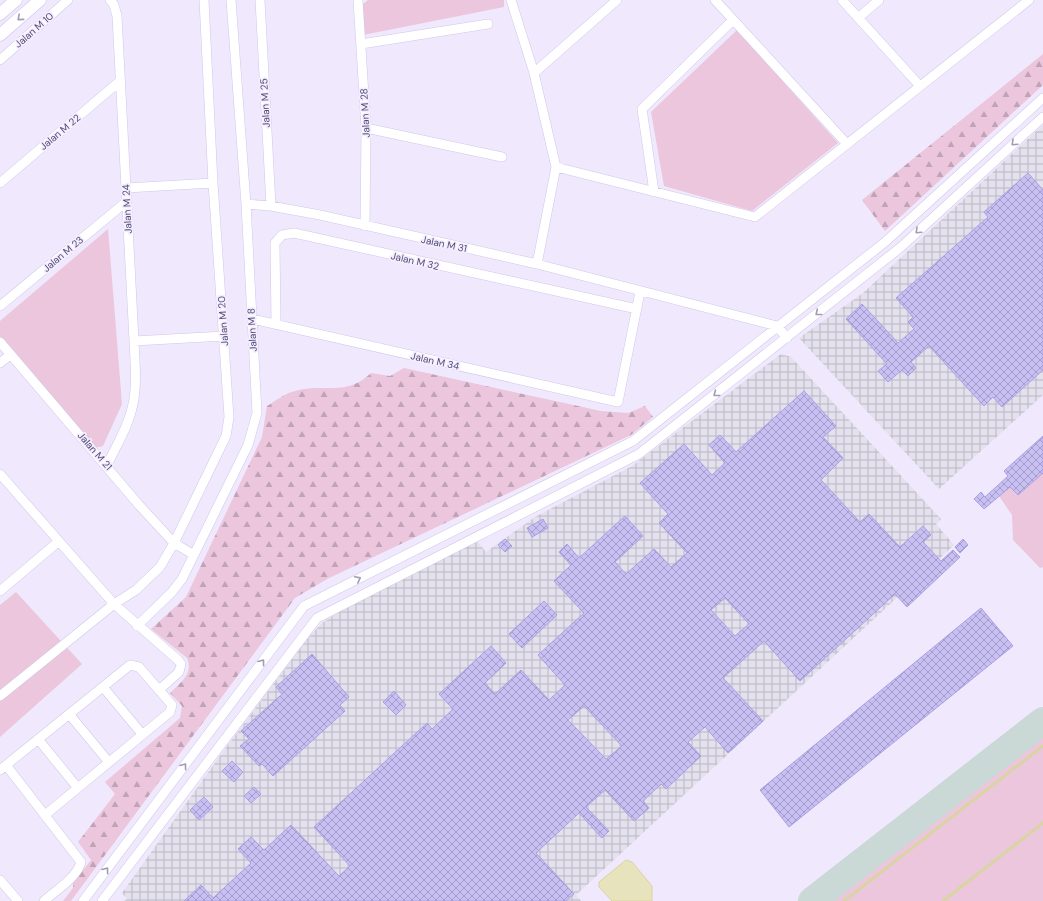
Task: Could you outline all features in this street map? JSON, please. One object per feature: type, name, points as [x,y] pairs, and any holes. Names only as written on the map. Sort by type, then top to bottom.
[{"type":"main road","points":[[0,14],[16,0]]},
{"type":"main road","points":[[0,35],[40,0]]},
{"type":"street","name":"Jalan M 10","points":[[0,60],[68,0]]},
{"type":"street","name":"Jalan M 20","points":[[0,696],[114,604],[149,579],[160,567],[174,543],[226,436],[228,426],[224,336],[213,183],[204,0]]},
{"type":"street","name":"Jalan M 8","points":[[137,626],[172,592],[182,579],[248,445],[254,428],[256,413],[246,204],[231,0]]},
{"type":"street","name":"Jalan M 25","points":[[260,0],[271,206]]},
{"type":"street","points":[[511,0],[534,73],[556,167],[537,264]]},
{"type":"street","points":[[534,73],[617,0]]},
{"type":"street","points":[[715,0],[847,144]]},
{"type":"street","points":[[842,0],[920,86]]},
{"type":"street","points":[[858,18],[879,0]]},
{"type":"street","points":[[556,167],[755,217],[1029,0]]},
{"type":"street","name":"Jalan M 28","points":[[359,1],[366,128],[365,226]]},
{"type":"street","name":"Jalan M 24","points":[[107,465],[131,412],[135,390],[134,341],[120,81],[116,16],[112,3]]},
{"type":"street","points":[[654,192],[642,109],[734,20]]},
{"type":"street","points":[[361,44],[488,24]]},
{"type":"street","name":"Jalan M 22","points":[[0,183],[120,81]]},
{"type":"street","points":[[83,901],[304,606],[633,441],[885,242],[1043,98]]},
{"type":"street","points":[[102,901],[317,618],[639,454],[788,338],[901,247],[1043,117]]},
{"type":"street","points":[[366,128],[502,157]]},
{"type":"street","points":[[126,188],[213,183]]},
{"type":"street","name":"Jalan M 23","points":[[0,306],[126,202]]},
{"type":"street","name":"Jalan M 31","points":[[246,204],[271,206],[537,264],[640,292],[777,326]]},
{"type":"street","name":"Jalan M 32","points":[[276,324],[275,243],[282,235],[294,233],[637,309]]},
{"type":"street","points":[[637,309],[640,292]]},
{"type":"street","name":"Jalan M 34","points":[[252,319],[436,362],[618,402],[637,309]]},
{"type":"street","points":[[777,326],[788,338]]},
{"type":"street","points":[[134,341],[224,336]]},
{"type":"street","name":"Jalan M 21","points":[[0,342],[107,465],[139,505],[174,543],[194,555]]},
{"type":"street","points":[[0,363],[10,355]]},
{"type":"street","points":[[1,478],[114,604],[181,664],[179,672],[159,690]]},
{"type":"street","points":[[0,591],[58,542]]},
{"type":"street","points":[[44,901],[74,875],[79,868],[80,862],[45,815],[3,767],[130,665],[139,667],[172,705],[170,712],[108,761],[45,815]]},
{"type":"street","points":[[103,687],[142,734]]},
{"type":"street","points":[[69,714],[108,761]]},
{"type":"street","points":[[38,739],[77,787]]},
{"type":"street","points":[[0,880],[18,901]]},
{"type":"shaded area","points":[[1043,125],[1043,395],[939,489],[799,338],[863,293]]},
{"type":"shaded area","points":[[781,354],[791,357],[941,519],[936,524],[954,545],[576,895],[581,901],[124,901],[127,899],[122,893],[222,753],[308,638],[322,623],[348,606],[477,541],[486,552],[535,517],[632,466]]},
{"type":"shaded area","points":[[626,860],[632,862],[652,886],[652,901],[612,901],[599,887],[599,882]]},
{"type":"green space","points":[[368,0],[504,0],[504,7],[363,35],[362,5]]},
{"type":"green space","points":[[737,30],[838,143],[752,211],[664,186],[651,112]]},
{"type":"green space","points":[[1043,54],[1043,85],[885,231],[862,200]]},
{"type":"green space","points":[[108,229],[122,404],[103,446],[95,448],[0,337],[0,321]]},
{"type":"green space","points":[[404,368],[601,411],[628,413],[645,406],[653,417],[631,435],[327,579],[295,598],[71,901],[63,901],[73,888],[73,883],[91,860],[78,842],[115,794],[105,782],[180,718],[182,706],[170,693],[185,678],[189,669],[189,664],[187,658],[151,629],[186,597],[262,437],[267,406],[291,392],[316,388],[344,387],[353,385],[371,373],[390,376]]},
{"type":"green space","points":[[1043,473],[1043,567],[1040,568],[1013,540],[1012,515],[999,496],[1010,487],[1018,495]]},
{"type":"green space","points":[[16,592],[82,664],[0,737],[0,605]]},
{"type":"green space","points":[[1043,727],[1043,901],[819,901]]},
{"type":"building","points":[[1028,173],[1043,190],[1043,370],[1002,407],[993,397],[984,406],[929,346],[911,362],[916,368],[908,376],[902,370],[888,382],[878,371],[887,364],[846,319],[862,304],[898,343],[914,329],[908,322],[913,317],[896,298],[988,217],[984,212]]},
{"type":"building","points":[[804,391],[836,426],[823,437],[843,458],[821,480],[860,522],[869,514],[900,547],[923,526],[931,535],[923,542],[941,561],[953,550],[960,557],[907,607],[895,594],[800,681],[764,641],[723,678],[763,721],[728,753],[705,727],[688,742],[701,756],[666,789],[661,784],[643,801],[649,808],[634,821],[605,790],[586,807],[609,831],[602,838],[579,813],[536,853],[574,894],[566,901],[184,901],[201,885],[213,898],[251,863],[238,849],[251,837],[264,850],[291,825],[339,876],[350,866],[314,827],[427,723],[432,729],[453,709],[439,694],[491,646],[506,663],[485,683],[495,694],[521,670],[549,700],[565,685],[538,655],[584,613],[554,581],[571,565],[559,552],[567,544],[579,558],[625,516],[643,536],[615,562],[626,574],[654,549],[671,567],[687,553],[659,523],[668,514],[640,483],[684,444],[712,475],[725,463],[709,445],[720,435],[736,452]],"holes":[[[725,598],[749,624],[735,636],[711,610]],[[584,706],[622,746],[606,759],[568,720]]]},
{"type":"building","points":[[1043,436],[1043,473],[1018,495],[1010,487],[984,509],[974,499],[981,492],[985,497],[1008,476],[1004,471]]},
{"type":"building","points":[[543,519],[548,528],[532,537],[527,528]]},
{"type":"building","points":[[505,539],[512,546],[505,552],[498,545]]},
{"type":"building","points":[[963,539],[968,545],[960,553],[955,547]]},
{"type":"building","points":[[544,601],[557,615],[522,648],[509,634]]},
{"type":"building","points":[[981,608],[1013,646],[789,827],[760,790]]},
{"type":"building","points":[[312,654],[349,697],[340,705],[345,711],[273,776],[262,764],[259,766],[240,746],[249,739],[241,731],[282,694],[276,687]]},
{"type":"building","points":[[394,691],[406,705],[396,715],[383,702]]},
{"type":"building","points":[[232,761],[243,772],[234,782],[222,771]]},
{"type":"building","points":[[254,787],[261,794],[251,803],[244,796]]},
{"type":"building","points":[[204,797],[213,807],[199,820],[190,810]]},
{"type":"waterway","points":[[844,901],[1043,746]]},
{"type":"waterway","points":[[943,901],[1043,823]]},
{"type":"taxiway","points":[[812,901],[1043,721]]}]
